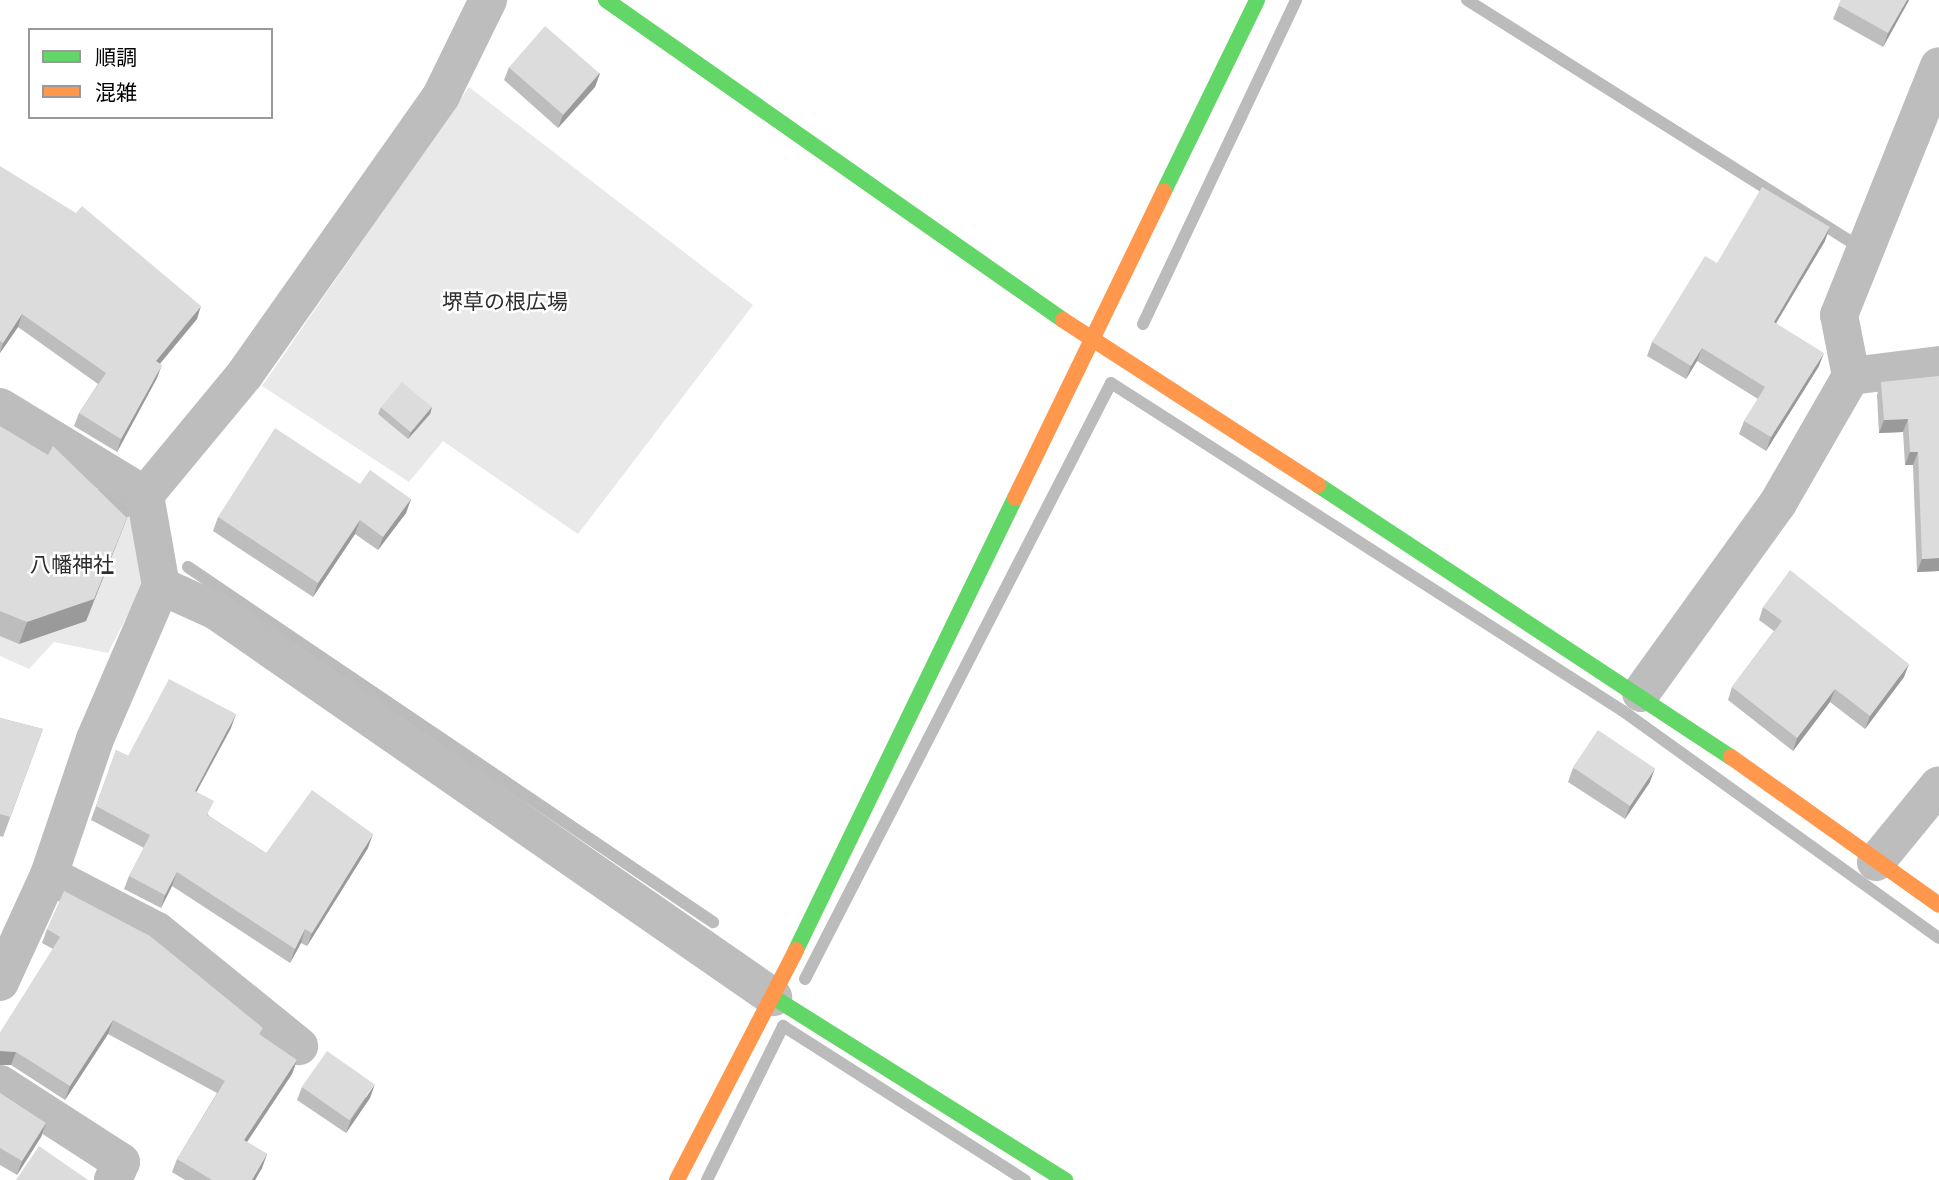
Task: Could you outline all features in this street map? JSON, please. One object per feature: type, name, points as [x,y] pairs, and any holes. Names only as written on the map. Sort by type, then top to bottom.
[{"type":"street","points":[[0,982],[13,921],[49,875],[95,739],[160,586],[145,495],[245,374],[441,96],[488,0]]},
{"type":"street","points":[[606,0],[1091,337],[1641,693],[1939,905]]},
{"type":"street","points":[[677,1180],[773,997],[1091,337],[1257,0]]},
{"type":"street","points":[[1641,693],[1778,503],[1851,376],[1839,315],[1939,66]]},
{"type":"street","points":[[1851,376],[1939,365]]},
{"type":"street","points":[[0,407],[145,495]]},
{"type":"street","points":[[160,586],[216,611],[773,997],[1065,1180]]},
{"type":"street","points":[[1876,862],[1939,785]]},
{"type":"street","points":[[49,875],[157,931],[299,1046]]},
{"type":"street","points":[[0,1084],[121,1162],[113,1180]]},
{"type":"green space","name":"堺草の根広場","points":[[469,87],[753,305],[578,534],[443,441],[409,482],[262,386]]},
{"type":"green space","name":"八幡神社","points":[[0,416],[136,502],[147,577],[108,653],[54,642],[29,669],[0,656]]},
{"type":"building","points":[[1841,0],[1907,0],[1888,33],[1838,5]]},
{"type":"building","points":[[545,26],[599,73],[563,115],[509,68]]},
{"type":"building","points":[[0,166],[76,213],[82,206],[201,306],[156,361],[162,365],[121,439],[79,413],[106,373],[22,314],[3,343],[0,341]]},
{"type":"building","points":[[1762,187],[1830,227],[1774,322],[1824,353],[1771,437],[1744,421],[1765,387],[1702,348],[1691,366],[1652,342],[1705,256],[1717,263]]},
{"type":"building","points":[[1939,376],[1939,558],[1922,559],[1918,452],[1910,452],[1908,419],[1884,420],[1881,382]]},
{"type":"building","points":[[402,382],[432,407],[411,432],[381,407]]},
{"type":"building","name":"八幡神社","points":[[0,426],[48,455],[53,446],[127,518],[94,599],[27,622],[0,611]]},
{"type":"building","points":[[275,428],[360,484],[370,470],[411,499],[383,537],[360,520],[318,583],[218,517]]},
{"type":"building","points":[[1790,570],[1909,664],[1870,716],[1835,689],[1797,738],[1732,687],[1782,621],[1763,607]]},
{"type":"building","points":[[169,679],[236,714],[195,791],[214,801],[207,815],[266,853],[312,790],[373,834],[312,933],[305,929],[295,949],[177,872],[165,895],[129,876],[150,835],[96,806],[116,750],[128,756]]},
{"type":"building","points":[[0,718],[43,729],[10,817],[0,814]]},
{"type":"building","points":[[1598,730],[1655,769],[1630,806],[1573,767]]},
{"type":"building","points":[[64,891],[150,936],[263,1028],[259,1034],[297,1060],[244,1140],[267,1154],[252,1180],[212,1180],[177,1159],[225,1081],[113,1020],[70,1086],[16,1052],[0,1051],[0,1033],[60,937],[47,929]]},
{"type":"building","points":[[327,1051],[375,1084],[349,1120],[302,1087]]},
{"type":"building","points":[[0,1093],[46,1123],[22,1161],[0,1148]]},
{"type":"building","points":[[39,1146],[88,1180],[16,1180]]},
{"type":"waterway","points":[[1143,324],[1296,0]]},
{"type":"waterway","points":[[1467,0],[1856,245]]},
{"type":"waterway","points":[[805,979],[1111,383],[1623,711],[1939,938]]},
{"type":"waterway","points":[[99,495],[125,512]]},
{"type":"waterway","points":[[188,567],[713,922]]},
{"type":"waterway","points":[[707,1180],[783,1026],[1025,1180]]},
{"type":"traffic: fast","points":[[606,0],[1063,320]]},
{"type":"traffic: fast","points":[[1164,191],[1257,0]]},
{"type":"traffic: fast","points":[[1318,485],[1731,757]]},
{"type":"traffic: fast","points":[[796,950],[1015,498]]},
{"type":"traffic: fast","points":[[773,997],[1065,1180]]},
{"type":"traffic: slow","points":[[1015,498],[1164,191]]},
{"type":"traffic: slow","points":[[1063,320],[1318,485]]},
{"type":"traffic: slow","points":[[1731,757],[1939,905]]},
{"type":"traffic: slow","points":[[677,1180],[796,950]]}]
